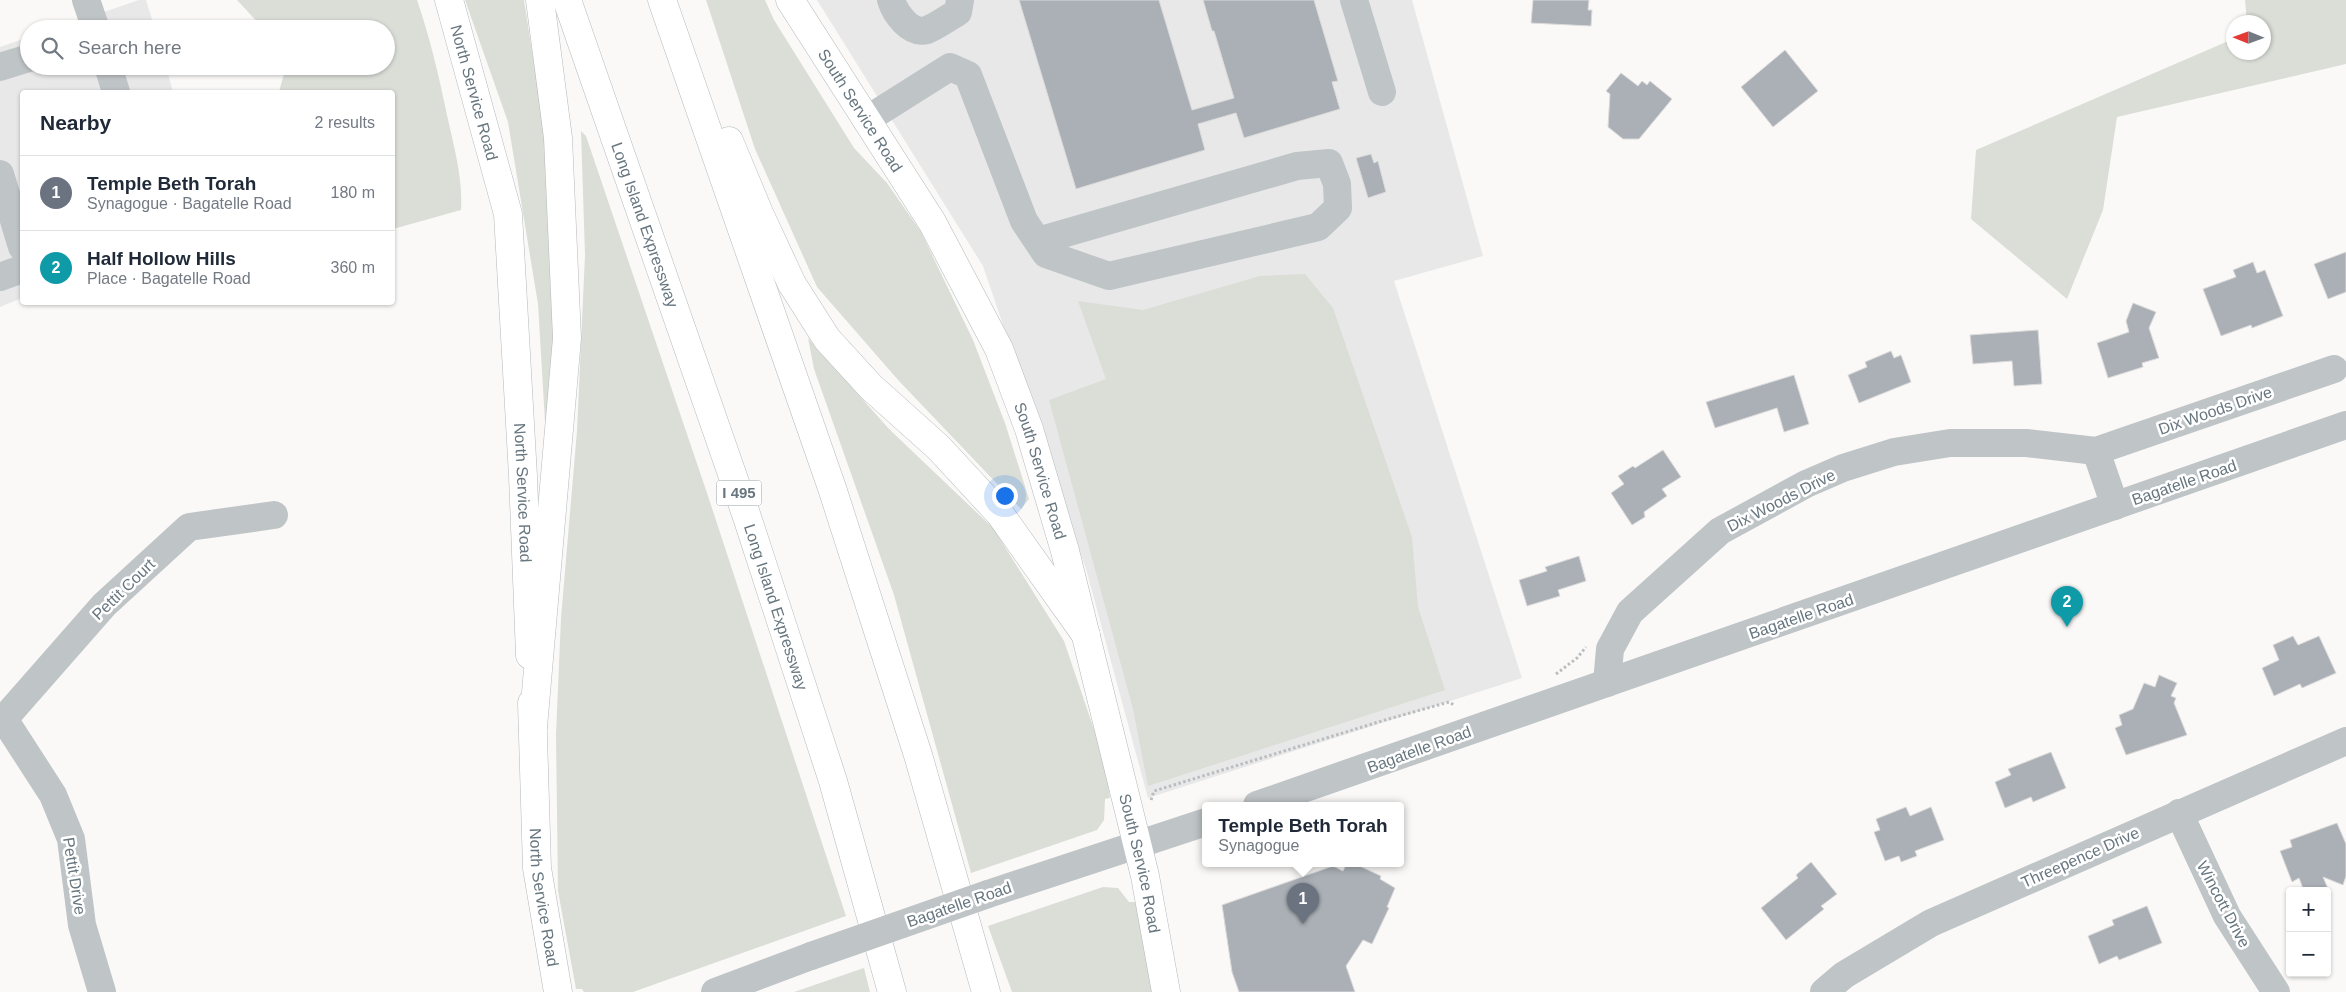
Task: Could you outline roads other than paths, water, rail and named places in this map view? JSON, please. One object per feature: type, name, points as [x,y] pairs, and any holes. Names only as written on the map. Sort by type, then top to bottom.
[{"type":"main road","name":"North Service Road","points":[[448,0],[508,214],[523,476],[537,868],[558,992]]},
{"type":"main road","points":[[533,727],[567,338],[558,138],[540,0]]},
{"type":"main road","name":"Long Island Expressway","points":[[566,0],[747,517],[832,781],[892,992]]},
{"type":"main road","points":[[662,0],[844,525],[918,755],[986,992]]},
{"type":"main road","points":[[672,0],[763,222],[792,284],[827,339],[871,387],[939,448],[1000,514],[1086,635]]},
{"type":"main road","name":"South Service Road","points":[[790,0],[932,222],[999,349],[1034,448],[1066,551],[1137,844],[1166,992]]},
{"type":"street","points":[[86,0],[93,20]]},
{"type":"street","points":[[891,0],[894,11],[910,28],[926,30],[958,12],[960,0]]},
{"type":"street","points":[[1354,0],[1382,92]]},
{"type":"street","points":[[0,67],[20,61]]},
{"type":"street","points":[[866,120],[950,67],[968,75],[1024,221],[1046,254],[1109,276],[1318,227],[1338,208],[1337,184],[1329,163],[1296,166],[1038,241]]},
{"type":"street","points":[[111,75],[115,90]]},
{"type":"street","points":[[0,174],[20,240]]},
{"type":"street","points":[[0,277],[20,270]]},
{"type":"street","name":"Dix Woods Drive","points":[[1607,683],[1610,649],[1630,612],[1720,531],[1806,484],[1843,468],[1894,452],[1950,443],[2026,443],[2096,450],[2334,369]]},
{"type":"street","name":"Bagatelle Road","points":[[1266,802],[2346,426]]},
{"type":"street","points":[[2096,450],[2115,506]]},
{"type":"street","name":"Pettit Court","points":[[2,718],[104,604],[189,527],[274,516]]},
{"type":"street","name":"Pettit Drive","points":[[2,718],[53,795],[71,839],[82,925],[102,992]]},
{"type":"street","name":"Threepence Drive","points":[[1824,992],[1844,975],[1931,923],[2346,741]]},
{"type":"street","name":"Wincott Drive","points":[[2179,813],[2226,916],[2276,992]]},
{"type":"street","name":"Bagatelle Road","points":[[715,992],[988,894],[1202,823]]},
{"type":"place","name":"Half Hollow Hills","points":[[2067,627]]},
{"type":"place","name":"Temple Beth Torah","points":[[1303,924]]}]
